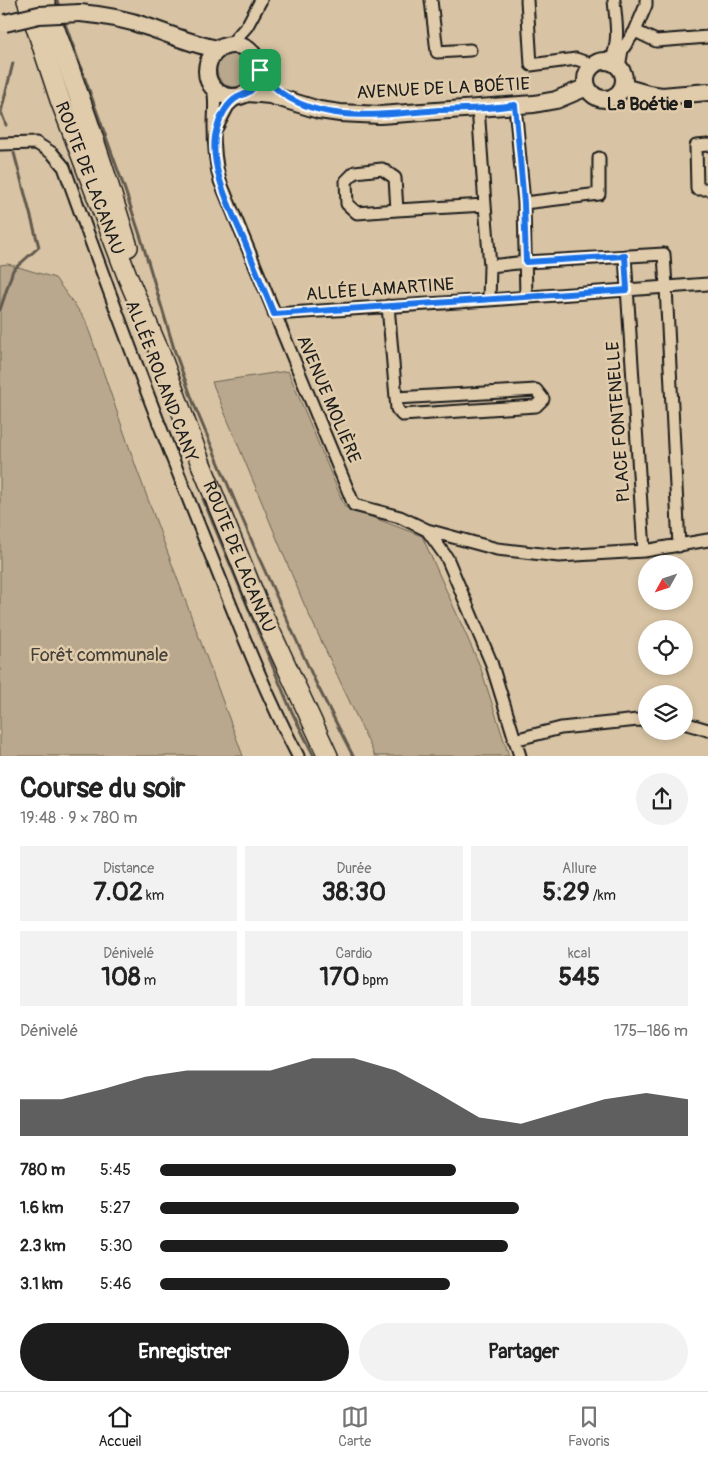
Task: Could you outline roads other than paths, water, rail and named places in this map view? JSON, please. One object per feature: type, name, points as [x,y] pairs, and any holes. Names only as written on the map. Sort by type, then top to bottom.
[{"type":"main road","name":"ROUTE DE LACANAU","points":[[27,0],[60,100],[125,269],[160,353],[234,548],[328,756]]},
{"type":"main road","name":"ROUTE DE LACANAU","points":[[44,0],[66,58],[113,197],[160,353]]},
{"type":"main road","points":[[2,24],[39,15],[62,13],[105,16],[133,22],[201,46],[225,47],[238,45],[251,51],[256,56],[260,70],[259,79],[255,86],[243,95],[224,95],[213,87],[207,70],[195,55],[175,37]]},
{"type":"main road","points":[[207,70],[212,55],[225,47]]},
{"type":"main road","points":[[599,62],[615,65],[624,76],[623,87],[620,93],[609,99],[602,99],[590,93],[587,87],[586,75],[594,65],[599,62]]},
{"type":"main road","name":"AVENUE DE LA BOÉTIE","points":[[260,70],[273,87],[299,103]]},
{"type":"main road","name":"AVENUE DE LA BOÉTIE","points":[[243,95],[270,95],[319,110],[340,114],[380,115],[534,104],[556,100],[587,87]]},
{"type":"main road","points":[[623,87],[662,96],[708,92]]},
{"type":"street","points":[[225,47],[247,26],[260,0]]},
{"type":"street","points":[[431,0],[437,52],[470,50]]},
{"type":"street","points":[[527,0],[531,64],[576,58],[594,65]]},
{"type":"street","points":[[614,0],[617,38],[615,65]]},
{"type":"street","points":[[615,65],[622,50],[635,31],[646,0]]},
{"type":"street","points":[[635,31],[656,41],[708,37]]},
{"type":"street","name":"AVENUE MOLIÈRE","points":[[213,87],[216,102],[214,138],[216,165],[220,181],[354,505],[400,517],[427,530]]},
{"type":"street","name":"AVENUE MOLIÈRE","points":[[214,138],[228,106],[243,95]]},
{"type":"street","points":[[515,105],[524,203],[526,297]]},
{"type":"street","points":[[478,108],[490,266],[488,300]]},
{"type":"street","name":"ALLÉE ROLAND CANY","points":[[0,144],[36,143],[52,153],[64,167],[185,490],[252,655],[298,756]]},
{"type":"street","points":[[708,145],[696,146],[697,189],[708,189]]},
{"type":"street","points":[[524,203],[599,194],[599,158]]},
{"type":"street","points":[[397,210],[395,178],[382,169],[355,172],[346,181],[347,204],[357,213],[485,205]]},
{"type":"street","points":[[490,266],[526,262],[664,254],[679,546]]},
{"type":"street","name":"PLACE FONTENELLE","points":[[625,256],[644,551]]},
{"type":"street","name":"ALLÉE LAMARTINE","points":[[274,314],[708,284]]},
{"type":"street","points":[[388,306],[396,398],[397,409],[402,415],[536,406],[543,399],[536,390],[396,398]]},
{"type":"street","points":[[427,530],[497,549],[559,556],[644,551],[708,540]]},
{"type":"street","points":[[427,530],[447,558],[491,662],[520,756]]},
{"type":"street","points":[[514,740],[561,728],[638,720]]},
{"type":"street","points":[[693,726],[708,730]]},
{"type":"waterway","points":[[57,0],[60,10]]},
{"type":"waterway","points":[[63,18],[124,187],[175,352],[195,407],[259,558],[315,681],[353,756]]},
{"type":"waterway","points":[[6,125],[1,112],[13,63]]},
{"type":"waterway","points":[[0,310],[13,270],[39,247],[14,153]]},
{"type":"waterway","points":[[203,499],[290,708],[314,756]]},
{"type":"place","name":"La Boétie","points":[[688,104]]},
{"type":"park label","name":"Forêt communale","points":[[99,655]]}]
